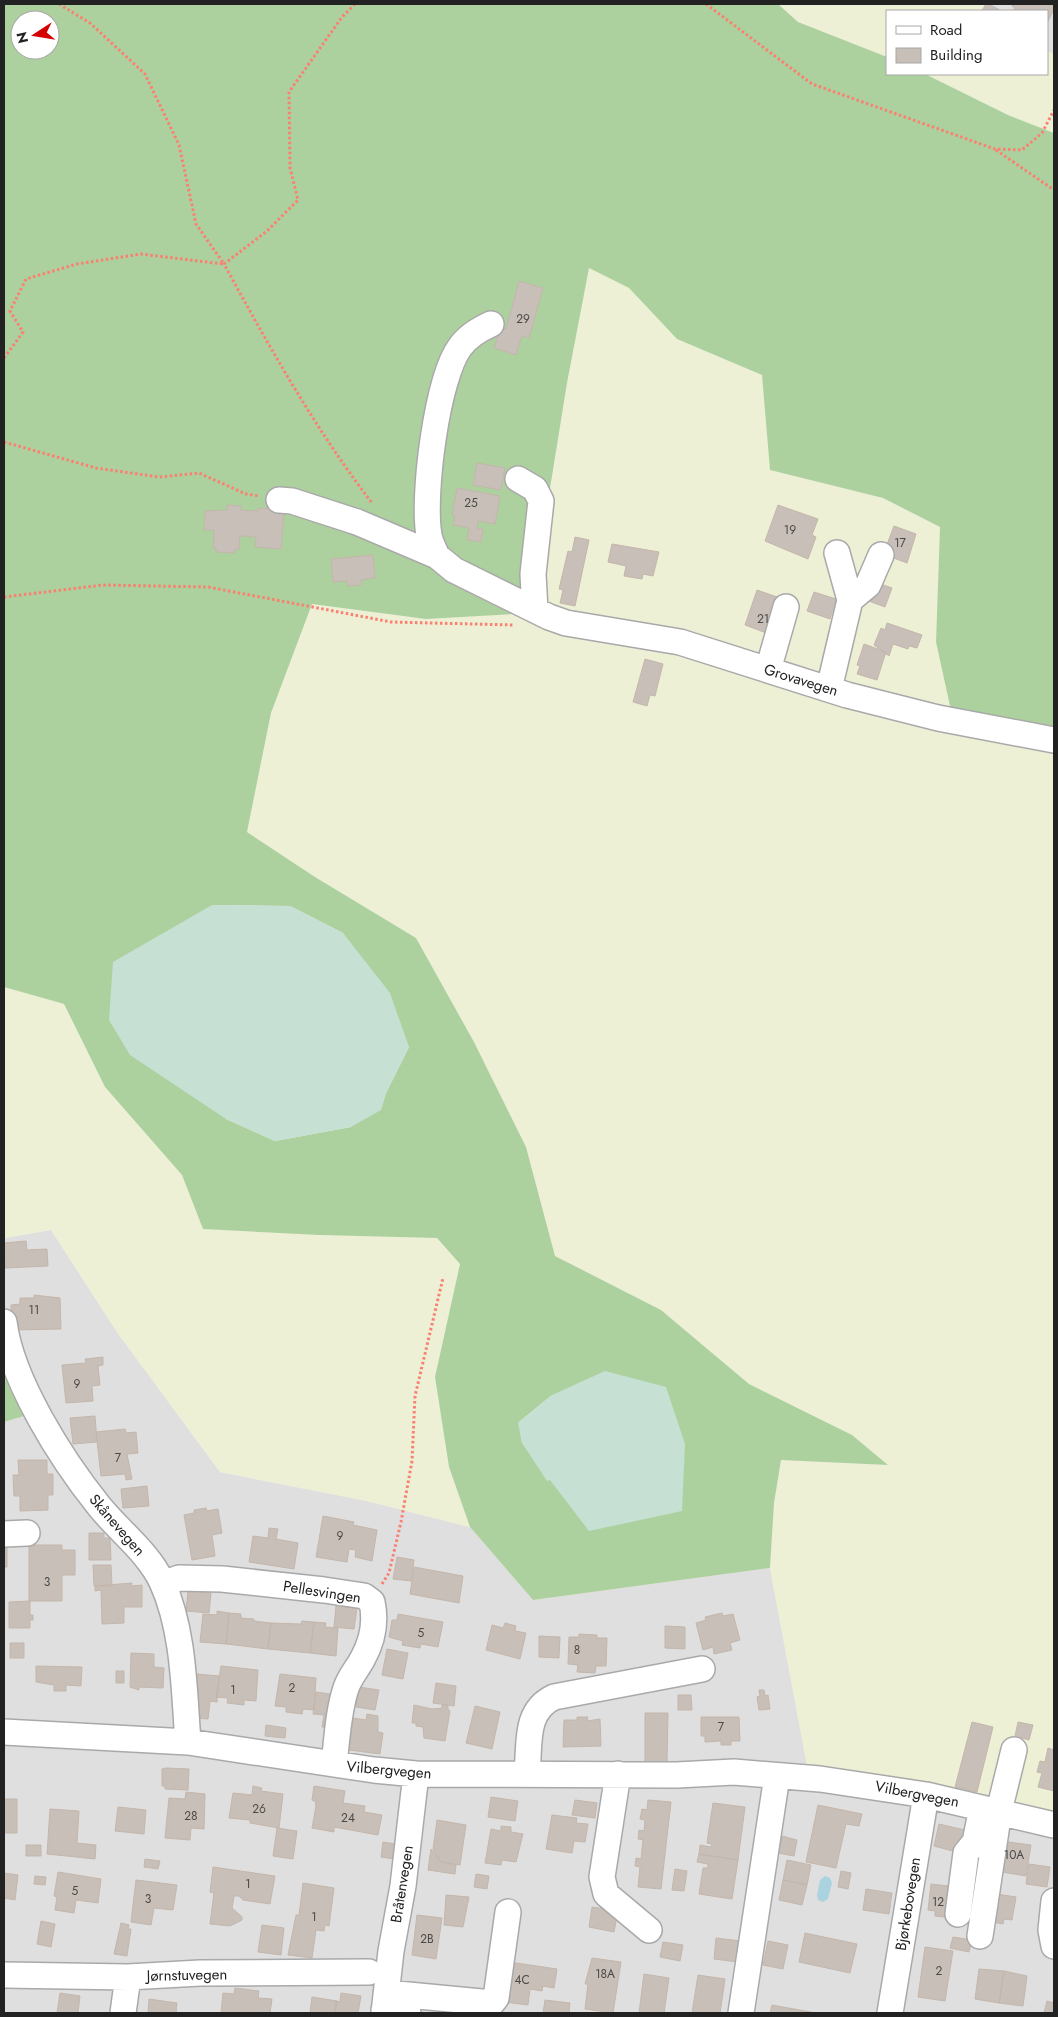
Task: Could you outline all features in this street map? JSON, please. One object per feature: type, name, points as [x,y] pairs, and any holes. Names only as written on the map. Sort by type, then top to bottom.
[{"type":"street","points":[[437,556],[429,535],[427,507],[436,431],[446,375],[461,345],[479,330],[491,324]]},
{"type":"street","points":[[518,479],[536,489],[542,501],[533,574],[542,613]]},
{"type":"street","name":"Grovavegen","points":[[279,500],[292,501],[338,515],[437,556],[454,570],[566,623],[680,642],[829,689],[938,718],[1054,740]]},
{"type":"street","points":[[829,689],[850,600],[837,552]]},
{"type":"street","points":[[850,600],[868,585],[881,555]]},
{"type":"street","points":[[768,670],[786,607]]},
{"type":"street","name":"Skånevegen","points":[[4,1322],[12,1357],[22,1381],[49,1432],[98,1505],[140,1551],[163,1584],[173,1616],[180,1652],[188,1742]]},
{"type":"street","name":"Pellesvingen","points":[[163,1584],[180,1578],[222,1580],[324,1590],[364,1596],[372,1602],[375,1614],[372,1634],[363,1658],[345,1689],[334,1764]]},
{"type":"street","points":[[527,1773],[533,1718],[543,1702],[554,1697],[702,1669]]},
{"type":"street","name":"Vilbergvegen","points":[[4,1732],[188,1742],[416,1774],[734,1772],[860,1784],[926,1795],[1054,1825]]},
{"type":"street","points":[[958,1914],[966,1854],[975,1842],[991,1810],[1014,1750]]},
{"type":"street","name":"Bråtenvegen","points":[[416,1774],[403,1886],[390,1951],[391,2007],[492,2003],[496,1998],[508,1912]]},
{"type":"street","points":[[618,1774],[602,1877],[606,1894],[649,1930]]},
{"type":"street","points":[[741,2013],[777,1776]]},
{"type":"street","name":"Bjørkebovegen","points":[[896,2012],[926,1795]]},
{"type":"street","points":[[980,1936],[991,1810]]},
{"type":"street","points":[[1054,1901],[1050,1930],[1054,1946]]},
{"type":"street","name":"Jørnstuvegen","points":[[4,1975],[128,1976],[200,1973],[369,1972]]},
{"type":"street","points":[[123,2013],[128,1976]]},
{"type":"path","points":[[59,4],[90,23],[144,74],[179,145],[196,224],[224,264],[274,355],[332,450],[372,504]]},
{"type":"path","points":[[4,358],[23,332],[10,311],[26,279],[77,264],[141,254],[224,264],[267,231],[298,200],[290,168],[289,92],[342,16],[355,4]]},
{"type":"path","points":[[706,4],[812,84],[995,149],[1054,190]]},
{"type":"path","points":[[995,149],[1022,150],[1042,133],[1054,110]]},
{"type":"path","points":[[4,442],[96,468],[159,477],[199,473],[246,494],[279,500]]},
{"type":"path","points":[[4,597],[103,585],[208,588],[390,622],[516,625]]},
{"type":"path","points":[[372,1602],[390,1573],[412,1461],[415,1396],[444,1278]]},
{"type":"shaded area","points":[[985,4],[1054,4],[1054,54],[1048,51],[1048,10],[981,10]]},
{"type":"shaded area","points":[[51,1230],[117,1332],[220,1472],[367,1501],[470,1527],[533,1600],[770,1568],[809,1776],[1054,1823],[1054,2013],[4,2013],[4,1422],[36,1412],[4,1317],[4,1238]]},
{"type":"green space","points":[[4,4],[778,4],[798,22],[886,57],[886,75],[927,75],[1008,115],[1054,133],[1054,737],[952,715],[936,642],[940,527],[883,498],[770,470],[762,375],[677,339],[629,288],[589,268],[567,383],[530,613],[426,619],[312,604],[271,713],[247,832],[315,877],[416,938],[474,1042],[526,1147],[555,1256],[661,1310],[749,1384],[852,1435],[888,1465],[781,1460],[774,1503],[770,1568],[533,1600],[470,1527],[449,1467],[435,1377],[460,1264],[437,1238],[319,1235],[203,1229],[182,1175],[105,1087],[64,1004],[4,987]],"holes":[[[212,905],[290,906],[343,933],[409,1047],[387,1091],[351,1127],[275,1141],[226,1119]],[[552,1395],[522,1443],[519,1422]]]},
{"type":"green space","points":[[778,4],[985,4],[981,10],[886,10],[886,57],[798,22]]},
{"type":"green space","points":[[1048,51],[1054,54],[1054,133],[1008,115],[927,75],[1048,75]]},
{"type":"green space","points":[[589,268],[629,288],[677,339],[762,375],[770,470],[883,498],[940,527],[936,642],[1054,737],[1054,1823],[809,1776],[770,1568],[774,1503],[781,1460],[886,1465],[852,1435],[749,1384],[661,1310],[555,1256],[526,1147],[474,1042],[416,938],[315,877],[247,832],[271,713],[312,604],[426,619],[549,501],[567,383]]},
{"type":"green space","points":[[212,905],[290,906],[343,933],[390,993],[409,1047],[387,1091],[381,1110],[351,1127],[275,1141],[226,1119],[130,1055],[109,1020],[113,962]]},
{"type":"green space","points":[[4,987],[63,1004],[105,1087],[182,1175],[203,1229],[319,1235],[437,1238],[460,1264],[435,1377],[449,1467],[470,1527],[367,1501],[220,1472],[117,1332],[51,1230],[4,1238]]},
{"type":"green space","points":[[4,1317],[37,1412],[4,1422]]},
{"type":"green space","points":[[605,1371],[666,1387],[685,1444],[682,1511],[589,1531],[550,1480],[547,1481],[522,1443],[518,1423],[552,1395]]},
{"type":"water","points":[[825,1876],[830,1878],[832,1883],[828,1899],[823,1902],[818,1900],[817,1895],[820,1880]]},
{"type":"building","points":[[988,4],[1000,10],[983,10]]},
{"type":"building","points":[[1013,4],[1054,4],[1054,9],[1048,21],[1048,10],[1014,10],[1015,8],[1012,6]]},
{"type":"building","points":[[519,281],[543,288],[529,338],[522,336],[516,355],[494,348],[500,328],[506,329]]},
{"type":"building","points":[[477,463],[505,468],[501,490],[473,485]]},
{"type":"building","points":[[457,488],[500,496],[495,524],[478,521],[477,528],[483,529],[481,542],[467,540],[469,528],[453,525],[455,516],[452,515]]},
{"type":"building","points":[[227,505],[241,506],[241,510],[258,511],[258,508],[284,510],[281,549],[255,547],[256,537],[240,536],[239,550],[235,549],[235,553],[216,552],[216,548],[213,548],[214,530],[204,530],[205,511],[227,510]]},
{"type":"building","points":[[778,505],[818,519],[812,535],[816,537],[808,559],[765,541]]},
{"type":"building","points":[[894,526],[916,534],[907,563],[891,557],[886,547]]},
{"type":"building","points":[[575,537],[589,540],[575,606],[560,603],[563,590],[559,589],[568,551],[572,552]]},
{"type":"building","points":[[612,544],[659,552],[653,576],[643,574],[642,579],[624,576],[626,566],[608,562]]},
{"type":"building","points":[[373,555],[375,578],[361,580],[361,585],[348,586],[347,581],[333,582],[331,559]]},
{"type":"building","points":[[872,581],[892,588],[885,607],[866,600]]},
{"type":"building","points":[[757,590],[783,599],[769,634],[745,625]]},
{"type":"building","points":[[814,592],[836,599],[830,619],[807,611]]},
{"type":"building","points":[[887,623],[922,635],[917,648],[909,646],[908,649],[893,644],[889,656],[874,645],[881,628],[885,630]]},
{"type":"building","points":[[864,644],[886,652],[877,680],[857,674],[860,666],[857,665]]},
{"type":"building","points":[[645,659],[663,664],[655,696],[650,695],[647,706],[633,702]]},
{"type":"building","points":[[26,1241],[27,1250],[47,1249],[48,1266],[5,1268],[4,1243]]},
{"type":"building","points":[[34,1295],[60,1298],[61,1329],[11,1330],[11,1305],[20,1304],[20,1298],[34,1298]]},
{"type":"building","points":[[103,1357],[103,1365],[98,1366],[100,1385],[92,1386],[93,1401],[66,1403],[62,1365],[86,1363],[85,1359]]},
{"type":"building","points":[[95,1416],[97,1442],[73,1444],[70,1418]]},
{"type":"building","points":[[125,1429],[126,1433],[136,1432],[138,1453],[127,1454],[132,1479],[126,1480],[125,1474],[101,1476],[96,1432]]},
{"type":"building","points":[[18,1460],[47,1460],[47,1474],[53,1474],[53,1495],[48,1495],[48,1510],[20,1511],[20,1496],[14,1496],[13,1475],[19,1475]]},
{"type":"building","points":[[147,1486],[149,1506],[123,1508],[121,1489]]},
{"type":"building","points":[[206,1508],[207,1511],[218,1509],[222,1533],[212,1535],[215,1556],[192,1560],[184,1515],[194,1513],[194,1510]]},
{"type":"building","points":[[323,1516],[354,1522],[353,1525],[377,1530],[372,1561],[355,1557],[356,1550],[349,1549],[347,1562],[316,1557]]},
{"type":"building","points":[[269,1528],[278,1529],[276,1539],[298,1543],[294,1569],[249,1562],[253,1536],[268,1538]]},
{"type":"building","points":[[89,1533],[104,1533],[104,1538],[110,1538],[111,1560],[89,1560]]},
{"type":"building","points":[[29,1545],[62,1545],[62,1550],[75,1550],[75,1575],[62,1575],[62,1601],[29,1601]]},
{"type":"building","points":[[4,1547],[7,1547],[7,1567],[4,1567]]},
{"type":"building","points":[[397,1557],[414,1560],[411,1581],[393,1579]]},
{"type":"building","points":[[93,1565],[111,1565],[112,1586],[94,1586]]},
{"type":"building","points":[[414,1567],[463,1576],[459,1603],[410,1594]]},
{"type":"building","points":[[132,1583],[131,1586],[142,1585],[142,1607],[124,1607],[124,1623],[102,1624],[101,1590],[95,1591],[95,1586]]},
{"type":"building","points":[[188,1590],[211,1593],[209,1613],[186,1611]]},
{"type":"building","points":[[30,1601],[30,1615],[33,1615],[33,1620],[30,1620],[30,1628],[9,1628],[9,1602]]},
{"type":"building","points":[[336,1606],[357,1608],[354,1629],[334,1627]]},
{"type":"building","points":[[217,1611],[229,1613],[226,1644],[200,1642],[203,1614],[217,1615]]},
{"type":"building","points":[[229,1613],[241,1614],[241,1618],[271,1623],[268,1649],[226,1644]]},
{"type":"building","points":[[722,1613],[723,1616],[733,1614],[740,1640],[730,1643],[732,1650],[714,1654],[713,1647],[703,1650],[696,1623],[706,1620],[705,1617]]},
{"type":"building","points":[[398,1614],[443,1622],[438,1647],[421,1644],[420,1648],[402,1645],[403,1641],[389,1637],[392,1620],[397,1620]]},
{"type":"building","points":[[302,1621],[314,1622],[310,1653],[268,1649],[271,1623],[301,1624]]},
{"type":"building","points":[[314,1622],[326,1623],[325,1627],[338,1628],[336,1656],[310,1653]]},
{"type":"building","points":[[505,1623],[516,1626],[515,1631],[526,1633],[520,1659],[486,1650],[492,1625],[503,1628]]},
{"type":"building","points":[[665,1626],[685,1627],[685,1649],[665,1648]]},
{"type":"building","points":[[579,1634],[597,1635],[597,1638],[607,1638],[606,1666],[596,1666],[595,1673],[577,1672],[578,1665],[568,1664],[569,1637],[579,1637]]},
{"type":"building","points":[[539,1636],[560,1637],[559,1658],[539,1657]]},
{"type":"building","points":[[10,1643],[24,1643],[24,1658],[10,1658]]},
{"type":"building","points":[[387,1649],[408,1653],[403,1679],[382,1675]]},
{"type":"building","points":[[131,1653],[154,1654],[154,1667],[164,1668],[163,1688],[139,1687],[139,1690],[130,1687]]},
{"type":"building","points":[[36,1666],[82,1667],[81,1686],[66,1685],[66,1691],[54,1691],[54,1685],[36,1682]]},
{"type":"building","points":[[221,1666],[258,1670],[256,1701],[244,1700],[244,1705],[227,1703],[228,1698],[216,1697]]},
{"type":"building","points":[[116,1671],[124,1671],[124,1683],[116,1683]]},
{"type":"building","points":[[197,1674],[219,1676],[217,1702],[210,1701],[208,1719],[196,1718],[198,1700],[195,1700]]},
{"type":"building","points":[[280,1674],[316,1678],[314,1710],[303,1709],[302,1714],[286,1712],[286,1707],[275,1706]]},
{"type":"building","points":[[436,1683],[456,1686],[454,1706],[433,1703]]},
{"type":"building","points":[[359,1687],[379,1690],[375,1710],[356,1707]]},
{"type":"building","points":[[759,1690],[764,1690],[765,1696],[768,1695],[770,1709],[759,1710],[757,1697],[760,1696]]},
{"type":"building","points":[[316,1692],[337,1695],[332,1728],[322,1727],[324,1715],[313,1714]]},
{"type":"building","points":[[678,1695],[691,1695],[692,1710],[678,1710]]},
{"type":"building","points":[[414,1705],[432,1709],[448,1705],[450,1711],[445,1741],[424,1738],[423,1727],[412,1723]]},
{"type":"building","points":[[475,1706],[500,1712],[492,1749],[466,1743]]},
{"type":"building","points":[[645,1713],[668,1713],[667,1762],[645,1762]]},
{"type":"building","points":[[367,1714],[378,1716],[378,1732],[383,1733],[380,1754],[349,1750],[353,1718],[366,1720]]},
{"type":"building","points":[[577,1717],[588,1717],[587,1721],[600,1719],[601,1746],[563,1747],[564,1720],[577,1720]]},
{"type":"building","points":[[701,1717],[739,1717],[740,1741],[731,1741],[731,1745],[721,1745],[721,1741],[705,1742],[705,1736],[701,1736]]},
{"type":"building","points":[[972,1722],[993,1727],[977,1792],[955,1787]]},
{"type":"building","points":[[1018,1722],[1033,1725],[1029,1740],[1015,1736]]},
{"type":"building","points":[[266,1725],[286,1728],[285,1738],[265,1736]]},
{"type":"building","points":[[1048,1748],[1054,1750],[1054,1791],[1038,1787],[1042,1773],[1037,1772],[1040,1761],[1045,1762]]},
{"type":"building","points":[[162,1769],[189,1769],[188,1790],[165,1789],[165,1786],[162,1786]]},
{"type":"building","points":[[253,1786],[262,1788],[261,1791],[283,1794],[279,1828],[250,1823],[250,1820],[229,1818],[233,1793],[252,1795]]},
{"type":"building","points":[[314,1786],[345,1791],[343,1803],[365,1806],[364,1812],[382,1815],[378,1835],[334,1827],[334,1832],[312,1828],[316,1806],[315,1801],[312,1800]]},
{"type":"building","points":[[186,1792],[205,1794],[204,1829],[191,1828],[190,1840],[165,1838],[169,1798],[185,1799]]},
{"type":"building","points":[[491,1797],[518,1801],[515,1821],[488,1817]]},
{"type":"building","points":[[4,1799],[17,1799],[17,1833],[4,1833]]},
{"type":"building","points":[[575,1800],[597,1803],[595,1818],[572,1815]]},
{"type":"building","points":[[648,1800],[671,1802],[661,1889],[638,1887],[640,1867],[635,1866],[636,1858],[641,1859],[643,1840],[638,1839],[639,1830],[644,1831],[645,1820],[640,1819],[642,1809],[647,1810]]},
{"type":"building","points":[[713,1803],[745,1807],[738,1860],[699,1854],[700,1845],[711,1847],[712,1844],[707,1843]]},
{"type":"building","points":[[818,1805],[862,1814],[859,1826],[846,1824],[836,1868],[806,1862]]},
{"type":"building","points":[[118,1807],[146,1810],[144,1834],[115,1831]]},
{"type":"building","points":[[50,1809],[79,1811],[77,1843],[96,1845],[95,1859],[47,1854]]},
{"type":"building","points":[[552,1815],[577,1818],[576,1823],[588,1824],[585,1842],[574,1841],[572,1853],[546,1849]]},
{"type":"building","points":[[437,1820],[466,1825],[460,1865],[441,1862],[433,1849]]},
{"type":"building","points":[[939,1824],[965,1830],[960,1853],[934,1846]]},
{"type":"building","points":[[501,1826],[511,1827],[511,1832],[523,1834],[516,1862],[502,1860],[501,1865],[485,1863],[491,1829],[501,1831]]},
{"type":"building","points":[[277,1828],[297,1831],[293,1859],[273,1856]]},
{"type":"building","points":[[782,1836],[797,1840],[794,1856],[778,1853]]},
{"type":"building","points":[[1001,1841],[1031,1845],[1026,1876],[996,1871]]},
{"type":"building","points":[[383,1842],[396,1844],[394,1859],[381,1857]]},
{"type":"building","points":[[26,1845],[41,1845],[41,1856],[26,1856]]},
{"type":"building","points":[[431,1849],[441,1862],[456,1865],[455,1874],[428,1870]]},
{"type":"building","points":[[699,1854],[738,1860],[732,1899],[699,1894],[703,1868],[708,1868],[708,1864],[697,1862]]},
{"type":"building","points":[[145,1859],[160,1861],[158,1869],[144,1867]]},
{"type":"building","points":[[787,1860],[811,1865],[807,1885],[783,1880]]},
{"type":"building","points":[[1029,1864],[1050,1867],[1047,1887],[1026,1884]]},
{"type":"building","points":[[213,1867],[275,1876],[270,1904],[243,1900],[239,1896],[234,1896],[232,1908],[242,1917],[242,1920],[230,1926],[210,1924],[214,1893],[210,1892]]},
{"type":"building","points":[[675,1869],[687,1871],[684,1891],[672,1890]]},
{"type":"building","points":[[841,1871],[851,1873],[848,1889],[838,1887]]},
{"type":"building","points":[[58,1872],[101,1879],[98,1903],[76,1900],[74,1913],[55,1910],[57,1897],[54,1896]]},
{"type":"building","points":[[4,1873],[18,1875],[15,1900],[4,1898]]},
{"type":"building","points":[[476,1874],[489,1876],[487,1889],[474,1887]]},
{"type":"building","points":[[35,1876],[46,1877],[45,1885],[34,1884]]},
{"type":"building","points":[[136,1880],[177,1885],[173,1910],[154,1908],[151,1925],[131,1922]]},
{"type":"building","points":[[783,1880],[807,1885],[802,1905],[779,1900]]},
{"type":"building","points":[[303,1883],[334,1888],[329,1926],[325,1925],[324,1931],[316,1930],[312,1958],[288,1955],[296,1915],[299,1915]]},
{"type":"building","points":[[931,1884],[957,1887],[952,1918],[935,1916],[935,1911],[928,1910]]},
{"type":"building","points":[[866,1889],[892,1893],[889,1914],[863,1910]]},
{"type":"building","points":[[990,1893],[1016,1897],[1012,1920],[1004,1919],[1003,1924],[987,1921]]},
{"type":"building","points":[[446,1895],[469,1897],[463,1927],[444,1925]]},
{"type":"building","points":[[592,1907],[618,1911],[614,1932],[589,1927]]},
{"type":"building","points":[[417,1915],[442,1918],[436,1959],[412,1955]]},
{"type":"building","points":[[41,1921],[55,1924],[51,1947],[37,1944]]},
{"type":"building","points":[[121,1923],[129,1925],[128,1929],[131,1929],[127,1956],[114,1954]]},
{"type":"building","points":[[262,1925],[284,1928],[281,1955],[258,1952]]},
{"type":"building","points":[[805,1933],[857,1944],[850,1973],[799,1962]]},
{"type":"building","points":[[953,1937],[972,1940],[969,1952],[950,1948]]},
{"type":"building","points":[[716,1938],[741,1941],[738,1962],[714,1959]]},
{"type":"building","points":[[768,1941],[788,1945],[783,1969],[763,1965]]},
{"type":"building","points":[[663,1942],[683,1945],[680,1961],[660,1957]]},
{"type":"building","points":[[925,1947],[953,1951],[945,2001],[918,1997]]},
{"type":"building","points":[[592,1958],[621,1962],[613,2013],[585,2009],[588,1984],[585,1984]]},
{"type":"building","points":[[509,1962],[557,1969],[554,1988],[543,1986],[542,1991],[530,1989],[528,2005],[504,2002]]},
{"type":"building","points":[[979,1969],[1004,1971],[999,2003],[975,1999]]},
{"type":"building","points":[[1004,1971],[1027,1976],[1023,2006],[999,2003]]},
{"type":"building","points":[[644,1974],[669,1978],[664,2013],[639,2013]]},
{"type":"building","points":[[698,1975],[725,1979],[720,2013],[692,2013]]},
{"type":"building","points":[[235,1988],[259,1991],[258,1998],[272,1999],[270,2013],[221,2013],[223,1993],[234,1994]]},
{"type":"building","points":[[60,1993],[80,1996],[78,2013],[57,2013]]},
{"type":"building","points":[[341,1993],[361,1996],[358,2013],[335,2013],[336,2001],[340,2002]]},
{"type":"building","points":[[312,1997],[337,2001],[335,2013],[310,2013]]},
{"type":"building","points":[[149,1999],[177,2003],[176,2013],[148,2013]]},
{"type":"building","points":[[545,2000],[570,2003],[569,2013],[543,2013]]},
{"type":"building","points":[[1047,2001],[1054,2003],[1054,2013],[1044,2013]]},
{"type":"building","points":[[772,2005],[816,2013],[770,2013]]}]
